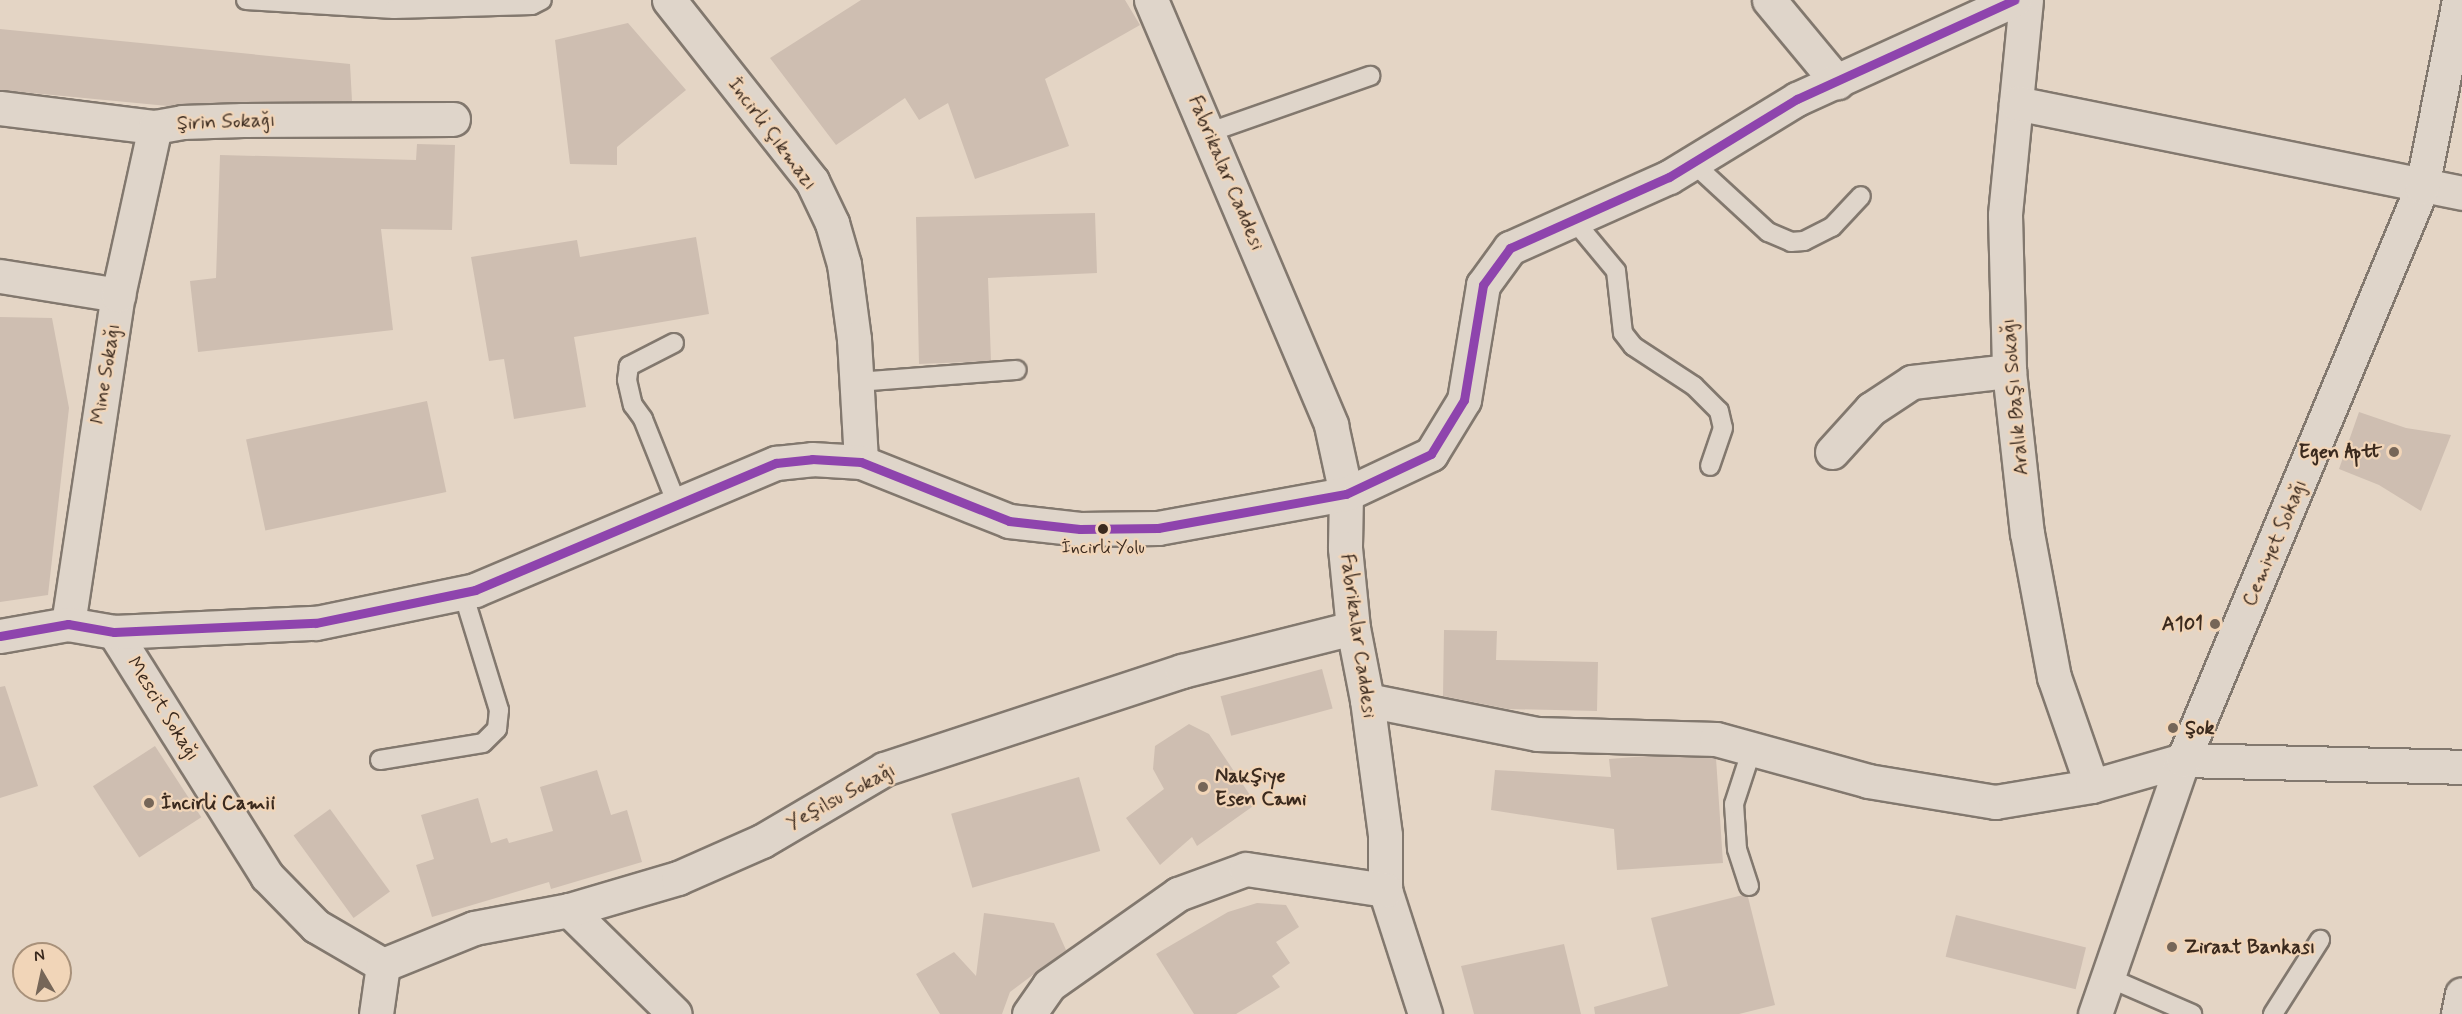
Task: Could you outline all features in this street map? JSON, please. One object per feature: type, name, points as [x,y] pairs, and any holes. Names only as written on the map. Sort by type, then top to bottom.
[{"type":"street","name":"İncirli Çıkmazı","points":[[669,0],[812,181],[832,223],[844,264],[856,382],[861,462]]},
{"type":"street","name":"Fabrikalar Caddesi","points":[[1151,0],[1210,132],[1330,425],[1346,494],[1345,548],[1353,628],[1367,700],[1385,835],[1385,890],[1425,1014]]},
{"type":"street","points":[[1769,0],[1837,82]]},
{"type":"street","points":[[0,636],[69,624],[114,632],[316,623],[463,593],[776,463],[812,459],[861,462],[1009,521],[1080,529],[1158,528],[1346,494],[1431,454],[1464,400],[1483,285],[1510,248],[1572,218],[1669,177],[1797,99],[2014,0]]},
{"type":"street","name":"Aralık Başı Sokağı","points":[[2026,0],[2006,215],[2009,371],[2027,533],[2054,677],[2092,786]]},
{"type":"street","name":"Cemiyet Sokağı","points":[[2095,1014],[2183,760],[2422,187],[2459,0]]},
{"type":"street","points":[[2016,104],[2422,187],[2462,193]]},
{"type":"street","name":"Şirin Sokağı","points":[[0,108],[155,127],[223,120],[453,119]]},
{"type":"street","name":"Mine Sokağı","points":[[69,624],[118,295],[155,127]]},
{"type":"street","points":[[0,276],[118,295]]},
{"type":"street","points":[[1832,452],[1871,409],[1912,382],[2009,371]]},
{"type":"street","name":"Yeşilsu Sokağı","points":[[382,965],[474,928],[569,910],[678,878],[751,845],[884,770],[1182,671],[1353,628]]},
{"type":"street","name":"Mescit Sokağı","points":[[114,632],[267,876],[316,926],[382,965]]},
{"type":"street","points":[[1367,700],[1537,734],[1716,739],[1868,781],[1995,802],[2092,786],[2183,760],[2462,766]]},
{"type":"street","points":[[1029,1014],[1049,985],[1178,894],[1246,869],[1385,890]]},
{"type":"street","points":[[569,910],[675,1014]]},
{"type":"street","points":[[376,1014],[382,965]]},
{"type":"street","points":[[2458,1014],[2462,994]]},
{"type":"lane","points":[[246,0],[394,9],[532,4],[542,0]]},
{"type":"lane","points":[[1210,132],[1370,76]]},
{"type":"lane","points":[[1693,163],[1768,232],[1791,242],[1804,241],[1832,227],[1861,196]]},
{"type":"lane","points":[[1572,218],[1616,271],[1623,333],[1633,346],[1694,386],[1719,411],[1723,428],[1710,466]]},
{"type":"lane","points":[[674,343],[629,366],[627,380],[633,405],[643,419],[677,504]]},
{"type":"lane","points":[[856,382],[1017,370]]},
{"type":"lane","points":[[381,760],[483,743],[497,729],[499,710],[463,593]]},
{"type":"lane","points":[[1749,886],[1737,849],[1734,804],[1752,749]]},
{"type":"lane","points":[[2273,1014],[2320,940]]},
{"type":"lane","points":[[2107,978],[2192,1014]]},
{"type":"building","points":[[861,0],[1125,0],[1140,25],[1045,79],[1069,146],[975,179],[948,103],[919,120],[905,98],[836,145],[770,58]]},
{"type":"building","points":[[628,23],[686,90],[617,147],[617,165],[570,164],[555,40]]},
{"type":"building","points":[[0,29],[350,64],[352,101],[168,106],[0,90]]},
{"type":"building","points":[[417,144],[455,145],[452,230],[381,229],[393,330],[198,352],[190,281],[216,278],[220,155],[416,160]]},
{"type":"building","points":[[1095,213],[1097,273],[988,278],[991,361],[919,364],[916,217]]},
{"type":"building","points":[[696,237],[709,314],[574,337],[586,407],[514,419],[504,359],[489,361],[471,257],[577,240],[580,257]]},
{"type":"building","points":[[0,317],[52,318],[69,408],[48,595],[0,602]]},
{"type":"building","points":[[427,401],[446,492],[265,530],[246,439]]},
{"type":"building","name":"Egen Aptt","points":[[2359,412],[2406,428],[2451,435],[2421,511],[2379,485],[2339,469]]},
{"type":"building","points":[[1444,630],[1497,631],[1496,660],[1598,662],[1597,711],[1508,709],[1443,696]]},
{"type":"building","points":[[1322,669],[1333,709],[1231,736],[1221,696]]},
{"type":"building","points":[[5,686],[38,786],[0,798],[0,687]]},
{"type":"building","name":"Nakşiye Esen Cami","points":[[1189,724],[1209,734],[1256,804],[1197,846],[1192,837],[1160,865],[1126,818],[1164,789],[1153,769],[1155,746]]},
{"type":"building","name":"İncirli Camii","points":[[155,746],[201,817],[139,858],[93,786]]},
{"type":"building","points":[[1647,756],[1716,758],[1723,863],[1617,870],[1614,829],[1491,810],[1495,770],[1611,777],[1609,759]]},
{"type":"building","points":[[597,770],[611,815],[627,810],[642,862],[551,889],[549,882],[432,917],[416,865],[434,859],[421,815],[478,798],[491,843],[507,838],[509,843],[553,831],[540,787]]},
{"type":"building","points":[[1079,777],[1100,851],[972,888],[951,814]]},
{"type":"building","points":[[330,809],[390,892],[354,918],[294,835]]},
{"type":"building","points":[[1743,895],[1748,897],[1775,1005],[1739,1014],[1595,1014],[1594,1007],[1668,986],[1651,918]]},
{"type":"building","points":[[1257,903],[1286,905],[1299,927],[1276,942],[1290,963],[1272,976],[1280,987],[1236,1014],[1194,1014],[1156,954],[1228,912]]},
{"type":"building","points":[[984,913],[1054,923],[1066,950],[1010,992],[1002,1014],[940,1014],[916,974],[954,952],[976,976]]},
{"type":"building","points":[[1956,915],[2086,947],[2076,989],[1946,957]]},
{"type":"building","points":[[1564,944],[1581,1014],[1474,1014],[1461,966]]},
{"type":"transit line","points":[[0,636],[68,624],[114,632],[316,623],[475,590],[776,463],[812,459],[861,462],[1009,521],[1080,529],[1158,528],[1346,494],[1431,454],[1464,400],[1483,285],[1510,248],[1669,177],[1797,99],[2014,0]]},
{"type":"place","name":"Egen Aptt","points":[[2394,452]]},
{"type":"place","name":"İncirli Yolu","points":[[1103,529]]},
{"type":"place","name":"A101","points":[[2215,624]]},
{"type":"place","name":"Şok","points":[[2173,728]]},
{"type":"place","name":"Nakşiye Esen Cami","points":[[1203,787]]},
{"type":"place","name":"İncirli Camii","points":[[149,803]]},
{"type":"place","name":"Ziraat Bankası","points":[[2172,947]]}]
